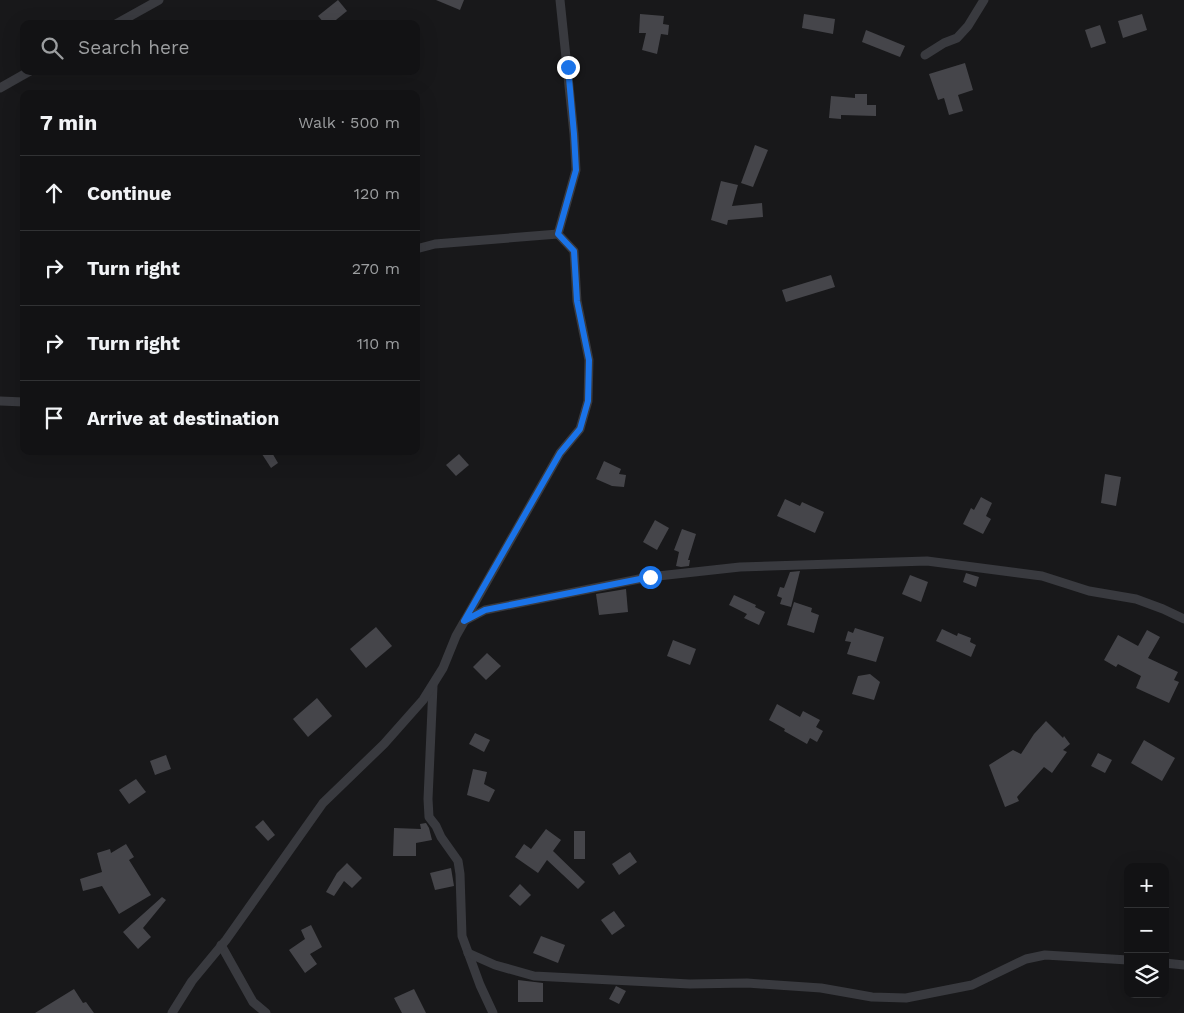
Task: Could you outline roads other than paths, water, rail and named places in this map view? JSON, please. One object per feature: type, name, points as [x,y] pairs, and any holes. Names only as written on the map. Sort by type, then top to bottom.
[{"type":"street","points":[[123,20],[159,0]]},
{"type":"street","points":[[558,234],[576,170],[560,0]]},
{"type":"street","points":[[925,55],[944,43],[957,38],[968,26],[984,0]]},
{"type":"street","points":[[0,88],[23,75]]},
{"type":"street","points":[[420,248],[435,244],[558,234]]},
{"type":"street","points":[[172,1013],[192,981],[221,945],[323,803],[406,722],[433,685],[443,668],[464,621],[560,453],[580,429],[588,401],[589,360],[577,301],[574,251],[558,234]]},
{"type":"street","points":[[0,401],[20,402]]},
{"type":"street","points":[[464,621],[485,610],[650,577],[740,567],[927,562],[1042,576],[1089,590],[1136,599],[1184,619]]},
{"type":"street","points":[[433,685],[428,799],[429,817],[436,826],[440,837],[458,861],[462,936],[480,985],[493,1013]]},
{"type":"street","points":[[221,945],[253,1002],[266,1013]]},
{"type":"street","points":[[468,953],[495,965],[534,976],[690,984],[747,983],[821,988],[872,998],[906,998],[972,985],[1026,959],[1045,955],[1094,956],[1124,960]]},
{"type":"street","points":[[1169,963],[1184,965]]}]
